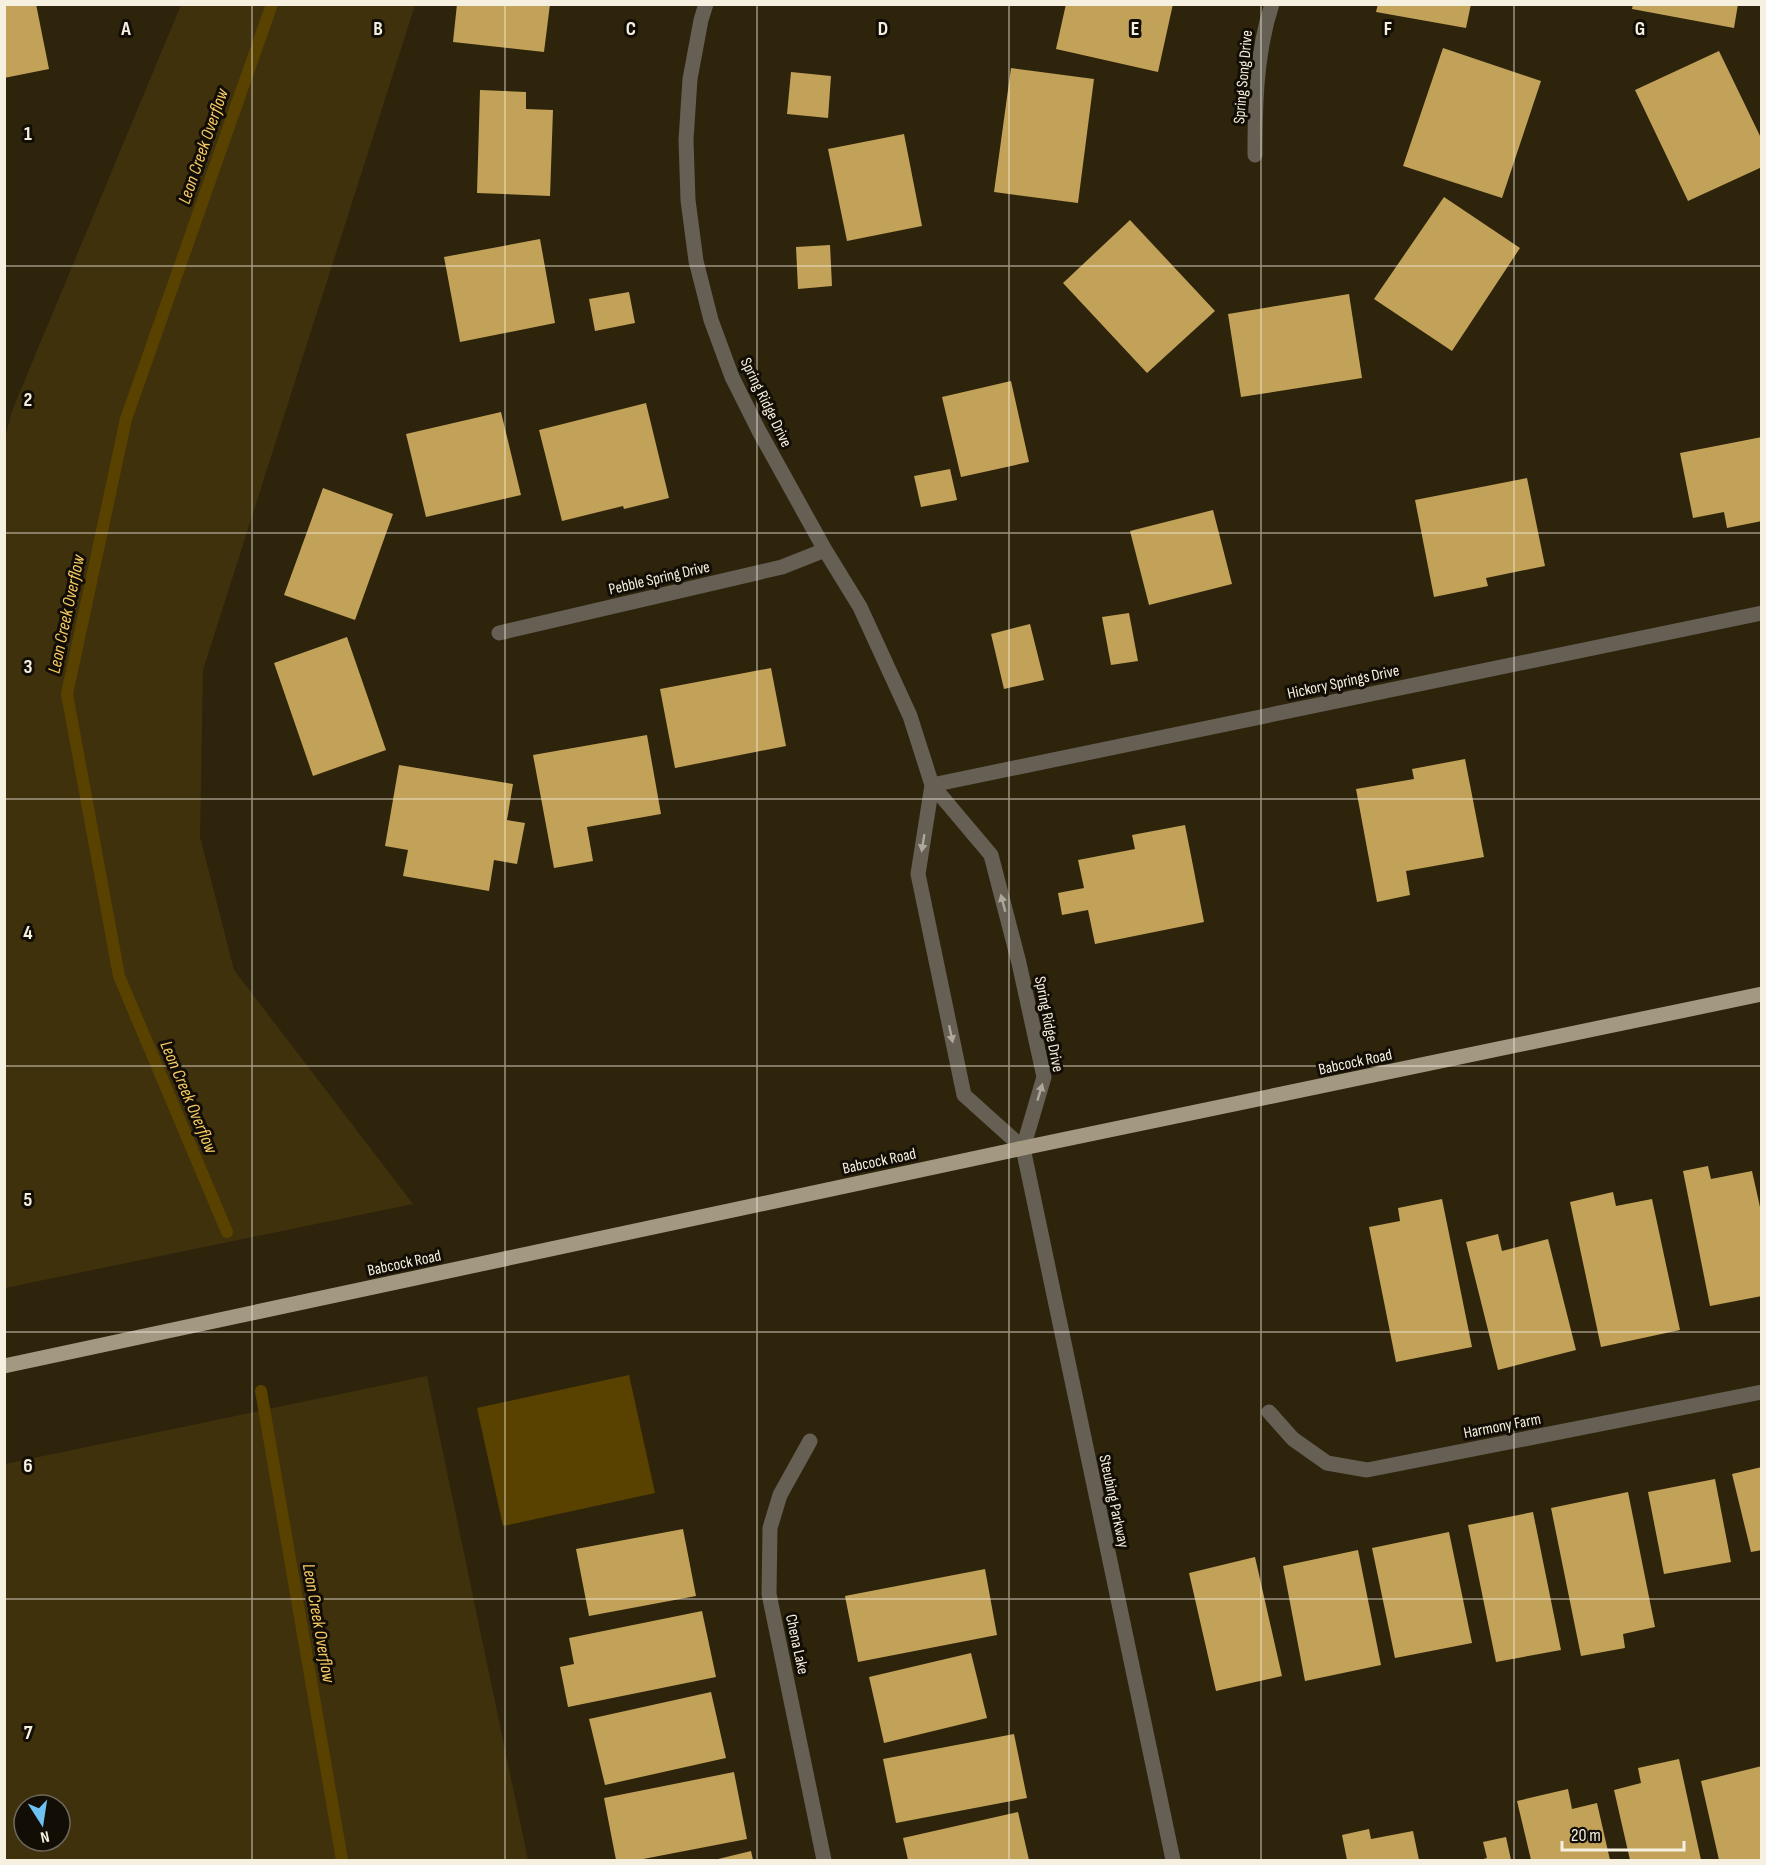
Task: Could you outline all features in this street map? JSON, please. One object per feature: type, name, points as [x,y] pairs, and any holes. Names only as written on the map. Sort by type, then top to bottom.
[{"type":"main road","name":"Babcock Road","points":[[4,1366],[1023,1148],[1761,994]]},
{"type":"street","name":"Spring Ridge Drive","points":[[706,4],[690,80],[686,140],[688,200],[696,261],[711,320],[732,377],[759,431],[825,550],[860,607],[905,706],[932,785],[991,855],[1019,963],[1044,1077],[1023,1148],[963,1095],[918,874],[932,785]]},
{"type":"street","name":"Spring Song Drive","points":[[1256,154],[1255,100],[1263,29],[1272,4]]},
{"type":"street","name":"Pebble Spring Drive","points":[[499,633],[782,567],[825,550]]},
{"type":"street","name":"Hickory Springs Drive","points":[[932,785],[1761,613]]},
{"type":"street","name":"Steubing Parkway","points":[[1023,1148],[1173,1860]]},
{"type":"street","name":"Harmony Farm","points":[[1269,1412],[1293,1439],[1327,1463],[1367,1470],[1761,1392]]},
{"type":"street","name":"Chena Lake","points":[[810,1441],[780,1495],[770,1528],[770,1594],[824,1860]]},
{"type":"shaded area","points":[[181,5],[415,5],[203,670],[200,837],[234,970],[413,1204],[5,1288],[5,438],[12,411]]},
{"type":"shaded area","points":[[629,1375],[655,1493],[503,1526],[477,1408]]},
{"type":"shaded area","points":[[427,1376],[528,1860],[5,1860],[5,1464]]},
{"type":"building","points":[[4,4],[36,4],[49,69],[4,78]]},
{"type":"building","points":[[457,4],[550,4],[544,52],[453,42]]},
{"type":"building","points":[[1066,4],[1173,4],[1158,72],[1056,49]]},
{"type":"building","points":[[1378,4],[1471,4],[1466,28],[1376,12]]},
{"type":"building","points":[[1633,4],[1738,4],[1734,28],[1632,9]]},
{"type":"building","points":[[1443,48],[1541,81],[1502,198],[1403,166]]},
{"type":"building","points":[[1719,51],[1762,140],[1762,167],[1688,201],[1635,90]]},
{"type":"building","points":[[1011,68],[1094,79],[1078,203],[994,192]]},
{"type":"building","points":[[791,72],[831,76],[828,118],[787,114]]},
{"type":"building","points":[[480,90],[526,92],[526,109],[553,110],[550,196],[477,193]]},
{"type":"building","points":[[904,134],[922,226],[847,241],[828,149]]},
{"type":"building","points":[[1444,197],[1520,248],[1452,351],[1374,299]]},
{"type":"building","points":[[1130,220],[1215,311],[1147,373],[1063,283]]},
{"type":"building","points":[[540,239],[555,323],[460,342],[444,257]]},
{"type":"building","points":[[830,245],[832,286],[798,289],[796,247]]},
{"type":"building","points":[[629,292],[635,323],[595,331],[589,299]]},
{"type":"building","points":[[1349,294],[1362,378],[1241,397],[1228,314]]},
{"type":"building","points":[[1011,381],[1029,462],[961,477],[942,397]]},
{"type":"building","points":[[646,403],[669,498],[624,509],[623,506],[562,521],[539,430]]},
{"type":"building","points":[[501,412],[521,495],[426,517],[406,434]]},
{"type":"building","points":[[1762,437],[1762,521],[1727,528],[1724,512],[1693,518],[1680,453]]},
{"type":"building","points":[[950,469],[957,500],[921,507],[914,476]]},
{"type":"building","points":[[1527,478],[1545,566],[1486,578],[1488,586],[1434,597],[1415,500]]},
{"type":"building","points":[[323,488],[393,514],[355,620],[284,595]]},
{"type":"building","points":[[1213,510],[1232,584],[1149,605],[1130,531]]},
{"type":"building","points":[[1129,613],[1138,661],[1111,665],[1102,617]]},
{"type":"building","points":[[1030,624],[1044,680],[1004,689],[991,634]]},
{"type":"building","points":[[347,637],[386,750],[313,776],[274,663]]},
{"type":"building","points":[[771,668],[786,746],[675,768],[660,689]]},
{"type":"building","points":[[647,735],[661,814],[587,827],[593,861],[554,868],[533,755]]},
{"type":"building","points":[[1465,759],[1484,857],[1406,871],[1410,895],[1377,902],[1356,789],[1414,779],[1412,769]]},
{"type":"building","points":[[399,765],[513,784],[507,820],[525,823],[517,864],[494,860],[489,891],[403,876],[408,850],[385,846]]},
{"type":"building","points":[[1185,825],[1204,922],[1095,944],[1088,910],[1062,915],[1058,893],[1084,888],[1078,860],[1135,849],[1132,835]]},
{"type":"building","points":[[1708,1166],[1711,1179],[1752,1171],[1762,1216],[1762,1296],[1710,1306],[1683,1171]]},
{"type":"building","points":[[1613,1192],[1616,1206],[1652,1199],[1680,1330],[1601,1347],[1570,1202]]},
{"type":"building","points":[[1442,1199],[1472,1347],[1396,1362],[1369,1227],[1400,1221],[1398,1208]]},
{"type":"building","points":[[1498,1234],[1502,1251],[1548,1239],[1576,1350],[1498,1370],[1466,1242]]},
{"type":"building","points":[[1762,1467],[1762,1550],[1751,1552],[1732,1474]]},
{"type":"building","points":[[1715,1479],[1731,1562],[1664,1574],[1648,1492]]},
{"type":"building","points":[[1628,1492],[1655,1627],[1623,1634],[1625,1648],[1581,1656],[1551,1508]]},
{"type":"building","points":[[1533,1512],[1561,1650],[1496,1662],[1468,1525]]},
{"type":"building","points":[[683,1529],[696,1596],[589,1616],[576,1549]]},
{"type":"building","points":[[1449,1532],[1472,1643],[1395,1658],[1372,1548]]},
{"type":"building","points":[[1358,1550],[1381,1665],[1305,1681],[1283,1566]]},
{"type":"building","points":[[1255,1557],[1282,1676],[1216,1691],[1189,1573]]},
{"type":"building","points":[[985,1569],[997,1635],[858,1662],[845,1596]]},
{"type":"building","points":[[702,1611],[716,1677],[568,1707],[560,1667],[574,1664],[569,1638]]},
{"type":"building","points":[[971,1653],[987,1718],[884,1743],[869,1677]]},
{"type":"building","points":[[711,1692],[726,1758],[605,1785],[589,1719]]},
{"type":"building","points":[[1014,1734],[1027,1798],[896,1823],[883,1759]]},
{"type":"building","points":[[1679,1759],[1701,1860],[1630,1860],[1614,1790],[1641,1783],[1638,1768]]},
{"type":"building","points":[[1762,1766],[1762,1860],[1719,1860],[1701,1781]]},
{"type":"building","points":[[734,1772],[747,1839],[638,1860],[616,1860],[604,1798]]},
{"type":"building","points":[[1568,1789],[1572,1809],[1597,1803],[1610,1860],[1531,1860],[1517,1801]]},
{"type":"building","points":[[1018,1812],[1029,1860],[908,1860],[903,1838]]},
{"type":"building","points":[[1369,1829],[1371,1839],[1413,1831],[1419,1860],[1347,1860],[1342,1835]]},
{"type":"building","points":[[1506,1837],[1511,1860],[1480,1860],[1487,1858],[1483,1842]]},
{"type":"building","points":[[751,1851],[753,1860],[714,1860]]},
{"type":"waterway","name":"Leon Creek Overflow","points":[[227,1232],[119,976],[67,694],[126,419],[272,4]]},
{"type":"waterway","name":"Leon Creek Overflow","points":[[261,1391],[342,1860]]}]
